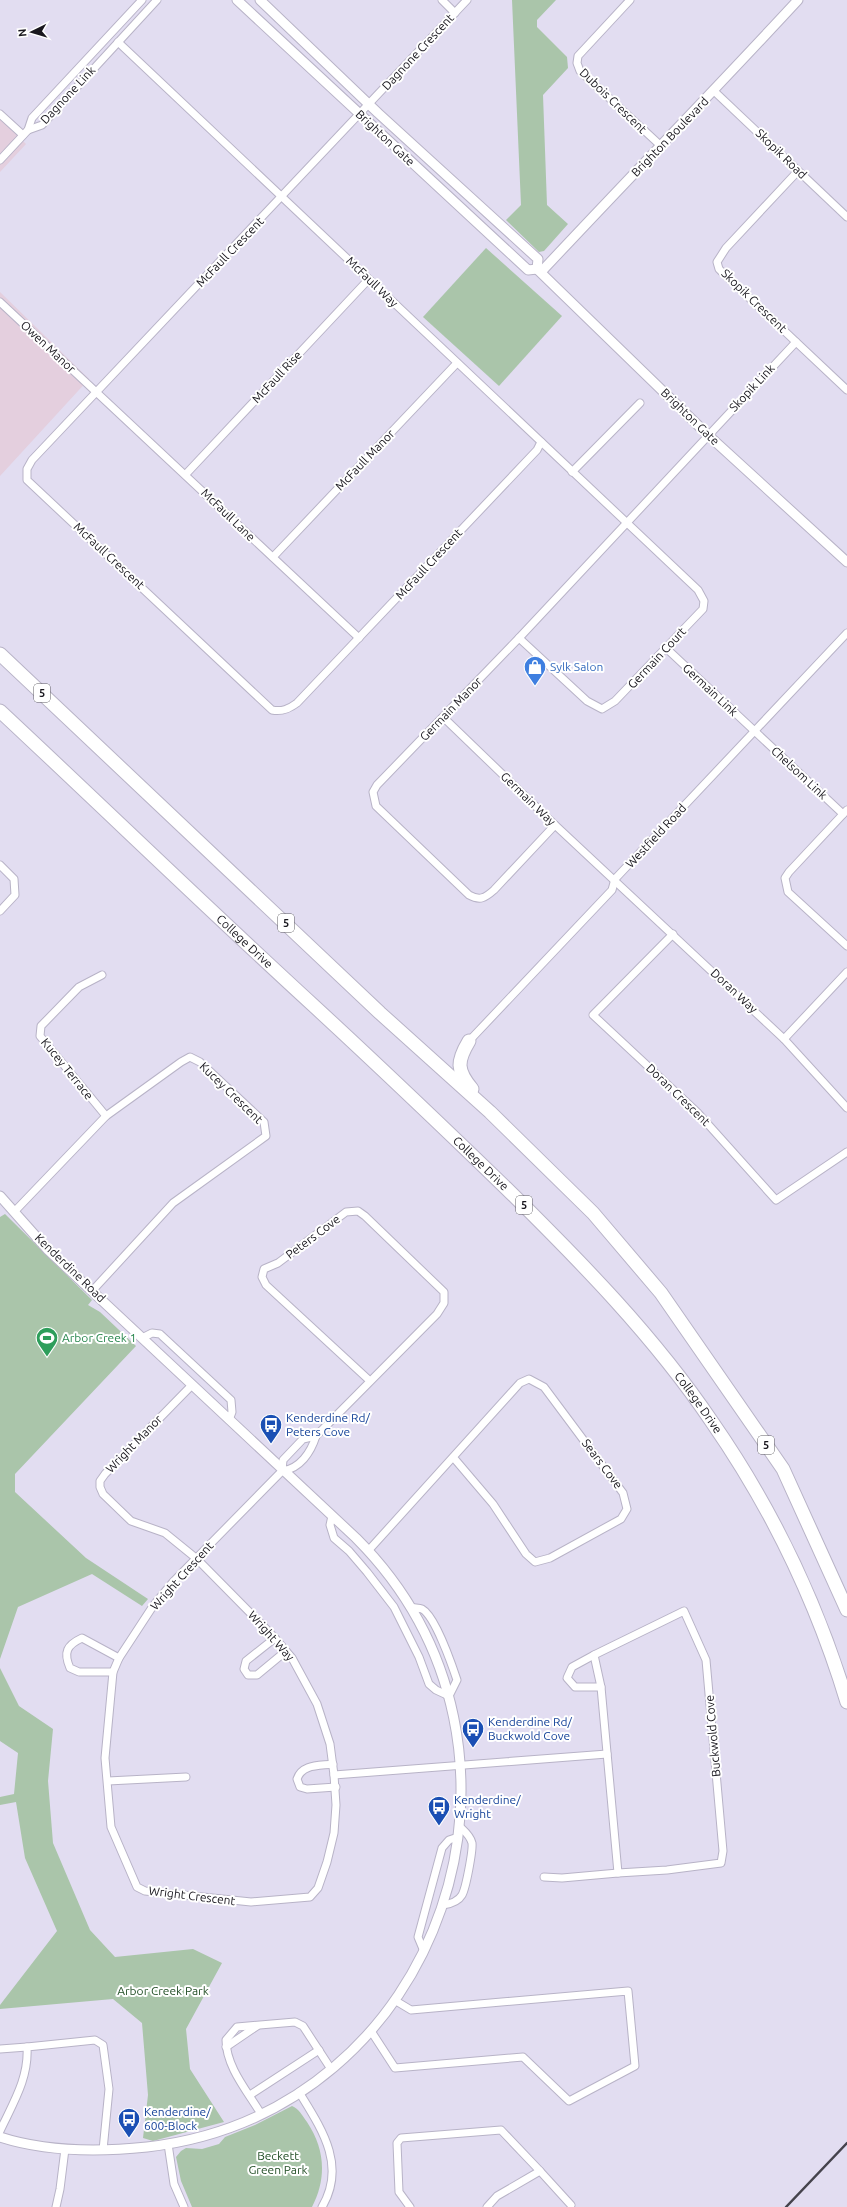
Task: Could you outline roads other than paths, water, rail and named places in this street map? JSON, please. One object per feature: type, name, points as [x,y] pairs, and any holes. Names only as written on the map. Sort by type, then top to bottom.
[{"type":"highway","name":"5","points":[[0,654],[380,1013],[490,1112],[593,1213],[661,1293],[783,1469],[847,1610]]},
{"type":"highway","name":"College Drive","points":[[0,710],[448,1131],[597,1279],[668,1363],[712,1422],[751,1484],[786,1546],[814,1611],[847,1702]]},
{"type":"highway","points":[[0,718],[89,794]]},
{"type":"highway","points":[[469,1041],[460,1059],[460,1070],[464,1080],[490,1112]]},
{"type":"street","name":"Dagnone Link","points":[[26,132],[32,118],[142,0]]},
{"type":"street","name":"Dagnone Link","points":[[26,132],[42,125],[157,0]]},
{"type":"street","name":"Brighton Gate","points":[[236,0],[528,270],[539,270]]},
{"type":"street","name":"Brighton Gate","points":[[260,0],[370,105],[538,259],[539,270],[708,435],[847,562]]},
{"type":"street","points":[[442,0],[455,13]]},
{"type":"street","name":"Dagnone Crescent","points":[[360,115],[467,0]]},
{"type":"street","name":"Dubois Crescent","points":[[630,0],[578,56],[577,63],[580,71],[660,145]]},
{"type":"street","name":"Brighton Boulevard","points":[[539,270],[714,91],[798,0]]},
{"type":"street","name":"McFaull Way","points":[[118,42],[626,523]]},
{"type":"street","name":"Skopik Road","points":[[714,91],[847,217]]},
{"type":"street","points":[[0,114],[26,132],[0,160]]},
{"type":"street","name":"McFaull Crescent","points":[[360,115],[32,460],[27,469],[27,480],[272,710],[278,711],[291,708],[536,450],[541,442]]},
{"type":"street","name":"Skopik Crescent","points":[[798,171],[726,248],[717,262],[719,269],[726,276],[847,390]]},
{"type":"street","name":"McFaull Rise","points":[[186,474],[368,280]]},
{"type":"street","name":"Owen Manor","points":[[0,302],[97,393]]},
{"type":"street","name":"Skopik Link","points":[[708,435],[796,342]]},
{"type":"street","name":"McFaull Manor","points":[[273,557],[457,362]]},
{"type":"street","name":"McFaull Lane","points":[[97,393],[186,474],[359,638]]},
{"type":"street","points":[[572,472],[640,403]]},
{"type":"street","name":"Germain Manor","points":[[555,825],[494,890],[482,899],[476,899],[469,895],[376,806],[373,792],[377,785],[519,638],[708,435]]},
{"type":"street","name":"Germain Court","points":[[519,638],[587,701],[602,710],[615,701],[703,609],[704,600],[698,590],[626,523]]},
{"type":"street","name":"Westfield Road","points":[[469,1041],[612,890],[615,879],[847,633]]},
{"type":"street","name":"Germain Link","points":[[666,648],[755,731]]},
{"type":"street","name":"Germain Way","points":[[443,717],[555,825],[615,879]]},
{"type":"street","name":"Chelsom Link","points":[[755,731],[845,812]]},
{"type":"street","points":[[845,812],[785,878],[788,892],[847,946]]},
{"type":"street","points":[[0,865],[14,879],[15,895],[0,911]]},
{"type":"street","name":"Doran Way","points":[[615,879],[784,1038],[847,1108]]},
{"type":"street","name":"Doran Crescent","points":[[673,934],[593,1015],[697,1112],[776,1200],[847,1152]]},
{"type":"street","points":[[784,1038],[847,972]]},
{"type":"street","name":"Kucey Terrace","points":[[102,975],[79,987],[41,1026],[40,1036],[106,1116]]},
{"type":"street","name":"Kucey Crescent","points":[[14,1212],[106,1116],[190,1057],[200,1062],[264,1122],[266,1136],[173,1203],[93,1290]]},
{"type":"street","name":"Kenderdine Road","points":[[0,1196],[48,1250],[93,1290],[282,1471],[332,1516],[368,1551],[391,1578],[410,1607],[437,1661],[449,1696],[460,1764],[458,1837],[452,1872],[443,1905],[423,1951],[396,2002],[371,2031],[331,2068],[299,2092],[261,2114],[208,2135],[168,2144],[103,2150],[28,2145],[0,2137]]},
{"type":"street","name":"Peters Cove","points":[[316,1436],[303,1439],[283,1460],[282,1471],[292,1470],[295,1467],[312,1448],[316,1436],[437,1314],[444,1304],[444,1292],[366,1216],[358,1212],[346,1212],[278,1263],[264,1269],[262,1278],[266,1285],[370,1381]]},
{"type":"street","points":[[142,1338],[152,1333],[160,1334],[231,1400],[232,1412],[229,1420]]},
{"type":"street","name":"Sears Cove","points":[[368,1551],[520,1383],[529,1379],[544,1386],[623,1493],[627,1509],[621,1519],[550,1558],[534,1562],[526,1554],[493,1504],[454,1457]]},
{"type":"street","name":"Wright Manor","points":[[192,1385],[105,1474],[100,1481],[100,1487],[103,1494],[131,1521],[165,1533],[196,1559]]},
{"type":"street","name":"Wright Crescent","points":[[282,1471],[196,1559],[153,1606],[120,1658],[113,1672],[106,1758],[111,1827],[137,1887],[145,1891],[251,1902],[305,1898],[316,1892],[327,1862],[334,1833],[336,1787],[334,1775]]},
{"type":"street","points":[[332,1516],[330,1525],[334,1538],[367,1572],[394,1607],[419,1657],[429,1684],[436,1690],[449,1696]]},
{"type":"street","name":"Wright Way","points":[[196,1559],[275,1638],[286,1651],[304,1678],[316,1704],[330,1744],[334,1775]]},
{"type":"street","name":"Kenderdine Road","points":[[410,1607],[421,1609],[426,1612],[439,1633],[456,1680],[449,1696]]},
{"type":"street","name":"Buckwold Cove","points":[[544,1877],[562,1878],[697,1867],[721,1863],[723,1851],[706,1660],[684,1611],[572,1667],[567,1678],[575,1687],[601,1687]]},
{"type":"street","points":[[113,1672],[79,1672],[70,1668],[66,1658],[67,1648],[72,1642],[82,1638],[120,1658]]},
{"type":"street","points":[[275,1638],[246,1661],[244,1669],[248,1675],[257,1675],[286,1651]]},
{"type":"street","points":[[594,1655],[601,1687],[618,1873]]},
{"type":"street","points":[[334,1775],[460,1764],[607,1754]]},
{"type":"street","points":[[333,1764],[306,1768],[300,1772],[297,1779],[300,1787],[307,1789],[336,1787]]},
{"type":"street","points":[[108,1781],[186,1777]]},
{"type":"street","points":[[443,1905],[454,1903],[462,1895],[468,1869],[472,1845],[469,1836],[459,1826]]},
{"type":"street","points":[[423,1951],[418,1937],[442,1848],[449,1840],[458,1837]]},
{"type":"street","points":[[371,2031],[395,2068],[523,2057],[569,2101],[635,2066],[628,1991],[410,2010],[396,2002]]},
{"type":"street","points":[[261,2114],[232,2067],[226,2047],[226,2040],[237,2027],[295,2022],[303,2026],[331,2068]]},
{"type":"street","points":[[0,2049],[95,2040],[103,2045],[109,2089],[103,2150]]},
{"type":"street","points":[[0,2131],[24,2079],[28,2063],[27,2047]]},
{"type":"street","points":[[250,2095],[319,2050]]},
{"type":"street","points":[[299,2092],[323,2131],[330,2151],[332,2162],[331,2175],[323,2206]]},
{"type":"street","points":[[410,2207],[399,2192],[398,2143],[401,2138],[501,2130],[571,2205]]},
{"type":"street","points":[[168,2144],[174,2184],[184,2207]]},
{"type":"street","points":[[56,2207],[60,2189],[64,2148]]},
{"type":"street","points":[[487,2207],[497,2196],[540,2172]]},
{"type":"railway","points":[[786,2207],[847,2143]]},
{"type":"place","name":"Sylk Salon","points":[[535,686]]},
{"type":"place","name":"Arbor Creek 1","points":[[47,1358]]},
{"type":"place","name":"Kenderdine Rd/ Peters Cove","points":[[271,1444]]},
{"type":"place","name":"Kenderdine Rd/ Buckwold Cove","points":[[473,1748]]},
{"type":"place","name":"Kenderdine/ Wright","points":[[439,1826]]},
{"type":"place","name":"Kenderdine/ 600-Block","points":[[129,2138]]},
{"type":"park label","name":"Arbor Creek Park","points":[[163,1991]]},
{"type":"park label","name":"Beckett Green Park","points":[[278,2163]]}]
